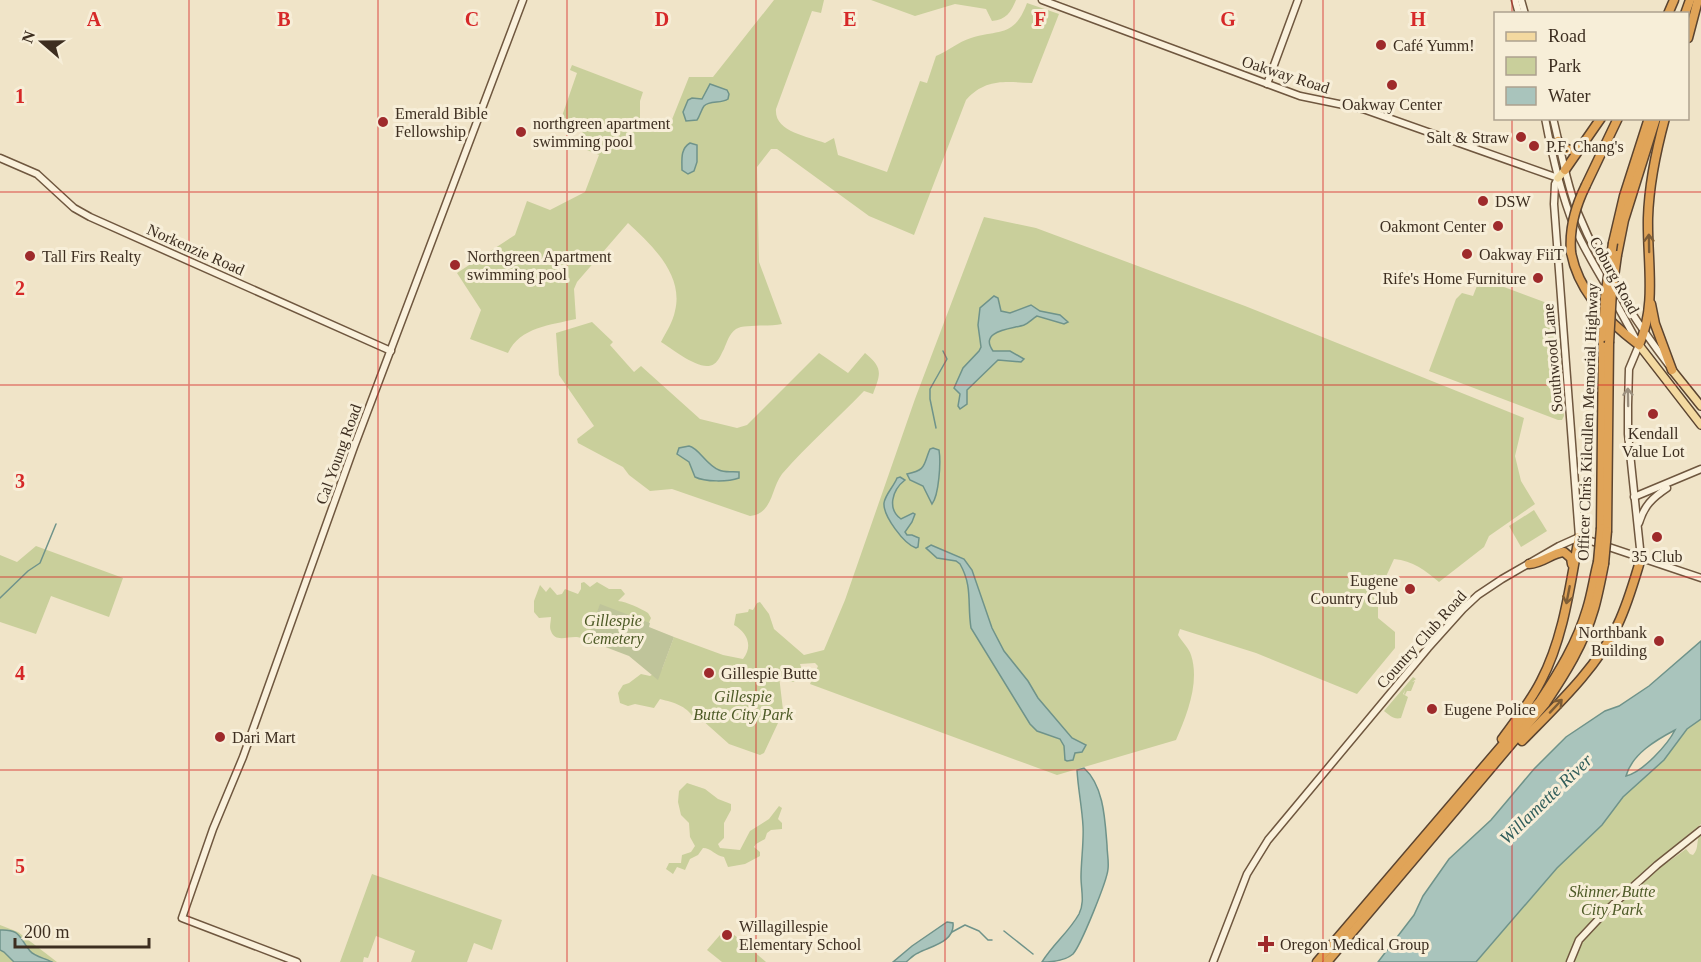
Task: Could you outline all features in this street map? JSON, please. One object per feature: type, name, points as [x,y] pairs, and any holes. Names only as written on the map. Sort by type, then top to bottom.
[{"type":"highway","points":[[1689,23],[1697,0]]},
{"type":"highway","points":[[1689,34],[1697,0]]},
{"type":"highway","points":[[1565,170],[1600,120]]},
{"type":"highway","points":[[1617,120],[1586,185],[1574,217],[1571,252],[1585,291],[1619,328],[1639,345],[1651,313]]},
{"type":"highway","name":"Officer Chris Kilcullen Memorial Highway","points":[[1327,962],[1521,735],[1567,671],[1584,639],[1594,610],[1604,530],[1606,287],[1613,243],[1627,187],[1648,120]]},
{"type":"highway","name":"Officer Chris Kilcullen Memorial Highway","points":[[1606,340],[1617,255],[1632,192],[1655,120]]},
{"type":"highway","points":[[1665,120],[1651,180],[1648,218],[1650,302],[1651,313],[1671,370]]},
{"type":"highway","points":[[1558,141],[1567,150],[1580,149]]},
{"type":"highway","points":[[1463,793],[1542,680],[1559,637],[1579,537]]},
{"type":"highway","points":[[1529,564],[1541,563],[1564,552],[1571,558],[1573,568]]},
{"type":"highway","points":[[1458,809],[1560,703],[1588,670],[1617,626],[1631,592],[1641,558]]},
{"type":"highway","name":"Officer Chris Kilcullen Memorial Highway","points":[[1317,962],[1540,701],[1562,669],[1577,638],[1601,563]]},
{"type":"main road","name":"Cal Young Road","points":[[297,962],[182,918],[213,830],[243,757],[320,541],[523,0]]},
{"type":"main road","name":"Oakway Road","points":[[1042,0],[1300,96],[1363,108],[1558,178]]},
{"type":"main road","points":[[1267,84],[1298,0]]},
{"type":"main road","name":"Coburg Road","points":[[1545,120],[1568,211],[1585,248],[1639,345],[1701,425]]},
{"type":"main road","name":"Coburg Road","points":[[1553,120],[1565,170],[1588,236],[1644,333],[1701,406]]},
{"type":"main road","name":"Norkenzie Road","points":[[0,158],[37,174],[74,208],[90,217],[391,351]]},
{"type":"main road","points":[[1558,178],[1565,170]]},
{"type":"main road","name":"Southwood Lane","points":[[1558,178],[1555,184],[1554,204],[1579,537]]},
{"type":"main road","points":[[1639,345],[1630,362],[1627,379],[1628,434],[1641,558]]},
{"type":"main road","points":[[1638,527],[1643,510],[1649,501],[1676,481],[1701,467]]},
{"type":"main road","points":[[1634,497],[1676,481]]},
{"type":"main road","points":[[1579,537],[1701,578]]},
{"type":"main road","name":"Country Club Road","points":[[1213,962],[1248,874],[1268,840],[1456,616],[1490,587],[1559,546],[1579,537]]},
{"type":"main road","points":[[1569,962],[1579,940],[1601,917],[1657,865],[1701,830]]},
{"type":"green space","points":[[774,0],[824,0],[821,13],[812,11],[776,109],[780,123],[793,132],[825,143],[834,138],[838,155],[887,172],[920,81],[927,83],[936,56],[966,40],[1011,27],[1017,22],[1027,3],[1059,14],[1032,83],[996,83],[981,88],[966,100],[914,235],[869,216],[777,149],[771,149],[757,167],[759,262],[782,324],[736,329],[714,364],[708,366],[695,363],[661,342],[674,315],[677,298],[675,285],[656,251],[628,223],[577,282],[574,289],[576,319],[528,332],[513,344],[508,353],[470,339],[481,310],[457,273],[515,235],[527,201],[550,210],[585,192],[599,155],[587,150],[581,126],[561,119],[577,73],[570,70],[572,65],[643,92],[640,101],[640,121],[667,132],[689,77],[713,77]]},
{"type":"green space","points":[[871,0],[1016,0],[1007,15],[992,21],[986,9],[955,4],[915,16]]},
{"type":"green space","name":"Eugene Country Club","points":[[984,217],[1036,228],[1245,306],[1524,418],[1515,456],[1521,481],[1535,504],[1489,536],[1484,547],[1439,582],[1418,567],[1394,559],[1378,594],[1378,618],[1395,632],[1395,648],[1357,694],[1256,653],[1180,629],[1178,635],[1190,652],[1194,676],[1188,709],[1176,740],[1057,775],[810,684],[818,666],[815,663],[800,664],[803,673],[795,682],[785,682],[779,676],[783,710],[786,713],[778,723],[764,753],[760,755],[729,744],[701,719],[694,718],[687,710],[675,703],[660,699],[654,708],[635,704],[628,706],[620,703],[618,693],[623,685],[641,674],[650,676],[662,669],[674,637],[723,655],[743,659],[748,644],[745,635],[734,625],[736,614],[748,612],[749,609],[753,610],[760,602],[769,614],[774,629],[804,655],[824,650],[845,600],[915,399]]},
{"type":"green space","points":[[1480,278],[1555,306],[1564,416],[1562,420],[1429,371],[1456,299],[1462,293],[1473,296]]},
{"type":"green space","points":[[592,322],[613,342],[610,345],[634,372],[641,366],[700,419],[737,428],[747,425],[819,353],[848,373],[865,353],[878,367],[879,376],[873,394],[864,391],[812,442],[782,474],[771,500],[763,511],[750,516],[672,489],[650,491],[629,475],[623,467],[578,443],[577,439],[594,426],[559,375],[556,333]]},
{"type":"green space","points":[[1534,510],[1547,531],[1521,547],[1509,526]]},
{"type":"green space","points":[[36,546],[123,578],[109,617],[51,596],[36,634],[0,622],[0,555],[17,562]]},
{"type":"green space","points":[[584,582],[590,587],[597,582],[609,589],[621,589],[625,594],[618,601],[648,613],[651,618],[647,627],[600,611],[594,616],[595,642],[577,637],[555,637],[550,629],[551,617],[539,618],[534,612],[534,601],[540,585],[546,592],[550,587],[557,595],[562,594],[565,589],[578,594],[581,583]]},
{"type":"green space","name":"Gillespie Cemetery","points":[[600,604],[650,623],[649,627],[674,637],[658,680],[629,656],[587,640]]},
{"type":"green space","points":[[1413,677],[1416,679],[1412,682],[1415,681],[1411,691],[1407,691],[1405,695],[1405,690],[1403,694],[1408,697],[1401,718],[1392,717],[1384,711]]},
{"type":"green space","name":"Skinner Butte City Park","points":[[1701,719],[1701,824],[1659,859],[1668,862],[1686,849],[1693,855],[1701,833],[1701,962],[1476,962],[1557,868],[1602,825],[1623,797],[1664,760],[1687,729]]},
{"type":"green space","points":[[687,783],[705,789],[718,799],[731,804],[731,810],[724,823],[724,838],[718,844],[720,848],[740,850],[750,831],[769,819],[779,806],[782,808],[778,819],[782,823],[782,829],[771,830],[767,833],[765,839],[754,847],[760,852],[760,856],[745,864],[728,867],[724,857],[703,848],[698,855],[690,859],[685,870],[677,867],[673,874],[666,869],[669,863],[681,863],[682,855],[691,852],[695,846],[690,837],[689,823],[681,815],[678,802],[679,791]]},
{"type":"green space","points":[[372,874],[502,920],[492,950],[474,943],[467,962],[411,962],[415,951],[376,936],[368,958],[364,957],[363,962],[340,962]]},
{"type":"green space","points":[[0,925],[18,932],[57,962],[0,962]]},
{"type":"green space","points":[[726,928],[766,962],[722,962],[707,950]]},
{"type":"water","points":[[710,84],[727,90],[728,99],[706,104],[697,120],[686,121],[683,112],[688,100],[702,99]]},
{"type":"water","points":[[690,143],[697,145],[697,162],[694,171],[688,174],[682,170],[682,159],[685,148]]},
{"type":"water","points":[[994,296],[998,298],[1001,311],[1010,313],[1031,305],[1040,311],[1060,315],[1068,322],[1064,324],[1037,316],[1024,325],[1005,329],[993,335],[990,344],[993,351],[1010,351],[1024,359],[1021,362],[998,360],[967,390],[967,404],[960,409],[958,406],[960,394],[954,388],[963,368],[981,347],[978,325],[980,308]]},
{"type":"water","points":[[693,447],[714,468],[739,472],[739,478],[717,481],[695,477],[689,462],[677,454],[679,448]]},
{"type":"water","points":[[930,449],[939,450],[940,462],[938,486],[932,504],[923,486],[910,480],[907,474],[921,469]]},
{"type":"water","points":[[897,478],[905,480],[894,494],[894,510],[901,519],[915,514],[905,532],[907,535],[919,538],[916,548],[900,535],[885,509],[886,497]]},
{"type":"water","points":[[931,545],[964,559],[972,570],[992,628],[1004,651],[1028,681],[1038,698],[1072,738],[1086,745],[1082,752],[1075,753],[1073,760],[1065,760],[1064,746],[1060,739],[1037,731],[1030,724],[971,628],[967,580],[960,564],[956,561],[937,558],[926,548]]},
{"type":"water","name":"Willamette River","points":[[1701,641],[1701,719],[1687,729],[1664,760],[1623,797],[1602,825],[1557,868],[1476,962],[1378,962],[1414,915],[1423,896],[1449,859],[1491,820],[1534,769],[1566,737],[1649,686]],"holes":[[[1675,730],[1647,763],[1626,776],[1639,754]]]},
{"type":"water","points":[[1084,768],[1091,775],[1100,794],[1108,869],[1093,913],[1073,954],[1062,960],[1042,962],[1075,920],[1082,905],[1083,826],[1077,770]]},
{"type":"water","points":[[947,922],[953,923],[953,929],[946,939],[916,954],[906,962],[893,962],[912,946]]},
{"type":"water","points":[[0,930],[16,933],[32,953],[52,962],[14,962],[0,950]]},
{"type":"waterway","points":[[936,428],[930,389],[947,359],[943,351]]},
{"type":"waterway","points":[[0,598],[28,571],[40,563],[56,524]]},
{"type":"waterway","points":[[952,932],[965,925],[979,931],[988,940],[992,940]]},
{"type":"waterway","points":[[1004,931],[1033,954]]},
{"type":"place","name":"Café Yumm!","points":[[1381,45]]},
{"type":"place","name":"Oakway Center","points":[[1392,85]]},
{"type":"place","name":"Emerald Bible Fellowship","points":[[383,122]]},
{"type":"place","name":"northgreen apartment swimming pool","points":[[521,132]]},
{"type":"place","name":"Salt & Straw","points":[[1521,137]]},
{"type":"place","name":"P.F. Chang's","points":[[1534,146]]},
{"type":"place","name":"DSW","points":[[1483,201]]},
{"type":"place","name":"Oakmont Center","points":[[1498,226]]},
{"type":"place","name":"Oakway FiiT","points":[[1467,254]]},
{"type":"place","name":"Tall Firs Realty","points":[[30,256]]},
{"type":"place","name":"Northgreen Apartment swimming pool","points":[[455,265]]},
{"type":"place","name":"Rife's Home Furniture","points":[[1538,278]]},
{"type":"place","name":"Kendall Value Lot","points":[[1653,414]]},
{"type":"place","name":"35 Club","points":[[1657,537]]},
{"type":"place","name":"Eugene Country Club","points":[[1410,589]]},
{"type":"place","name":"Northbank Building","points":[[1659,641]]},
{"type":"place","name":"Gillespie Butte","points":[[709,673]]},
{"type":"place","name":"Eugene Police","points":[[1432,709]]},
{"type":"place","name":"Dari Mart","points":[[220,737]]},
{"type":"place","name":"Willagillespie Elementary School","points":[[727,935]]},
{"type":"place","name":"Oregon Medical Group","points":[[1266,944]]},
{"type":"park label","name":"Gillespie Butte City Park","points":[[743,705]]}]
